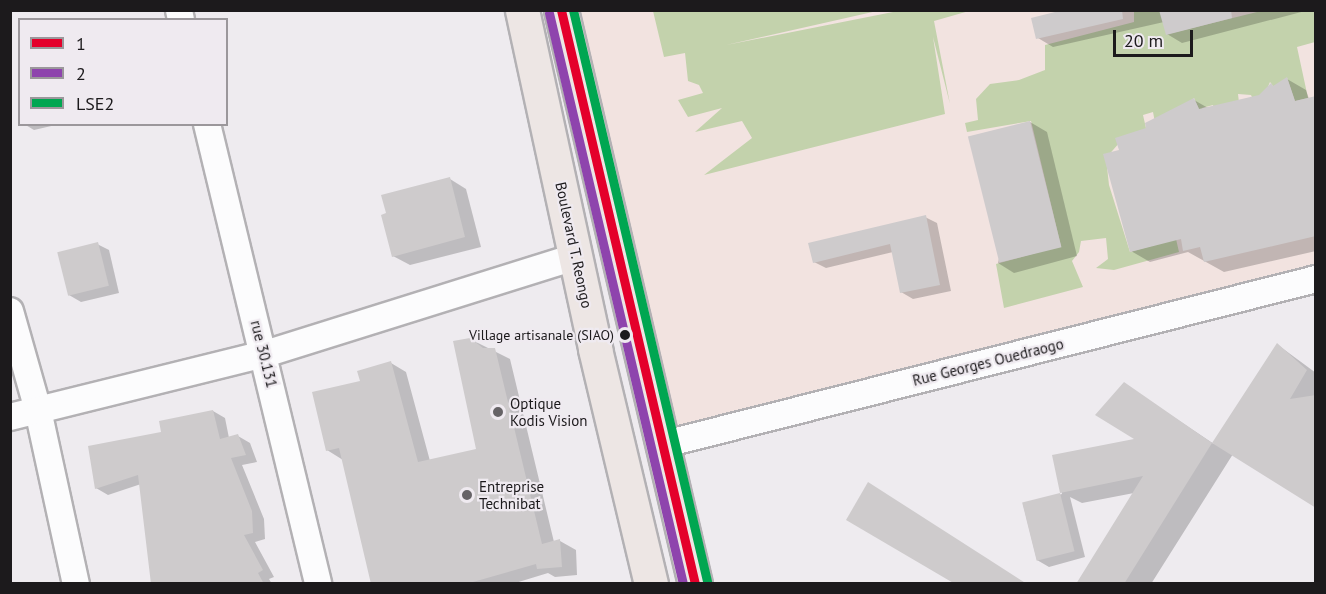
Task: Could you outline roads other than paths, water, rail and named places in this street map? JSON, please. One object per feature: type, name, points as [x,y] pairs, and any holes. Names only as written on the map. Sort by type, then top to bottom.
[{"type":"main road","name":"Boulevard T. Reongo","points":[[522,10],[651,584]]},
{"type":"main road","points":[[561,10],[695,584]]},
{"type":"street","name":"rue 30.131","points":[[208,126],[265,354],[318,584]]},
{"type":"street","points":[[10,417],[265,354],[577,256]]},
{"type":"street","name":"Rue Georges Ouedraogo","points":[[661,445],[1316,279]]},
{"type":"street","points":[[10,311],[38,410],[76,584]]},
{"type":"place","name":"Village artisanale (SIAO)","points":[[625,335]]},
{"type":"place","name":"Optique Kodis Vision","points":[[498,412]]},
{"type":"place","name":"Entreprise Technibat","points":[[467,495]]}]
